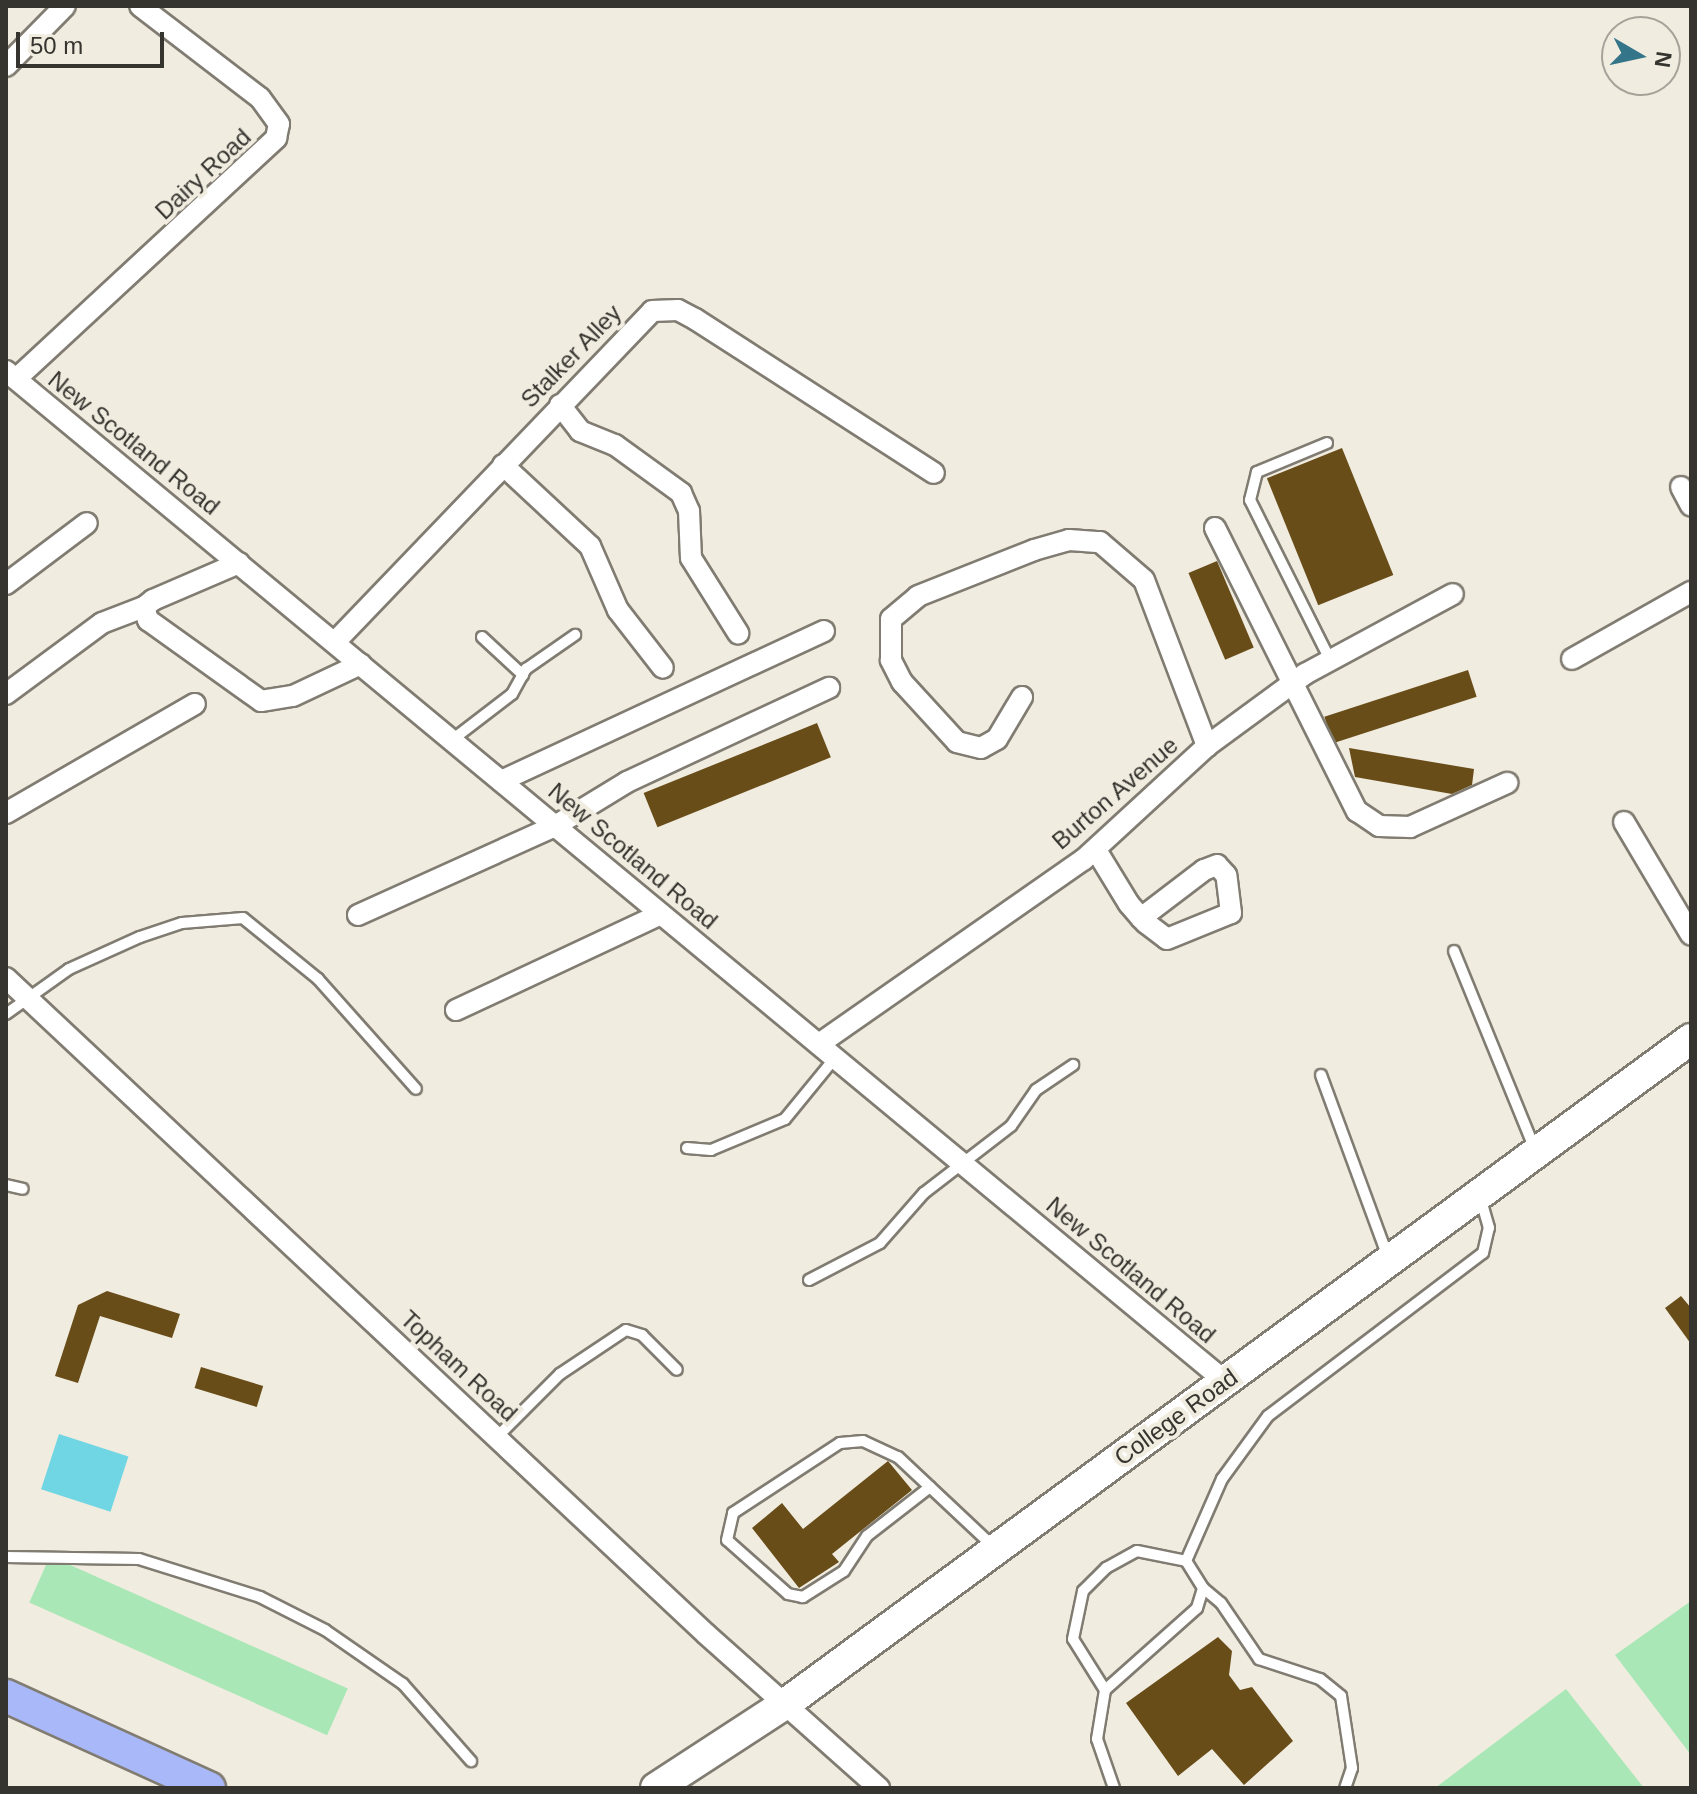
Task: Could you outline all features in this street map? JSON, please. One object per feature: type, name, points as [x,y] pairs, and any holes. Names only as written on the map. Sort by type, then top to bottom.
[{"type":"main road","points":[[6,1696],[209,1788]]},
{"type":"main road","points":[[6,1713],[173,1788]]},
{"type":"street","points":[[6,66],[65,6]]},
{"type":"street","name":"Dairy Road","points":[[11,375],[276,138],[279,124],[260,98],[140,6]]},
{"type":"street","name":"Stalker Alley","points":[[335,642],[652,311],[678,310],[934,473]]},
{"type":"street","name":"New Scotland Road","points":[[11,375],[1226,1382]]},
{"type":"street","points":[[560,405],[580,431],[615,445],[681,493],[689,511],[691,558],[738,633]]},
{"type":"street","points":[[503,465],[590,546],[618,610],[663,668]]},
{"type":"street","points":[[1681,487],[1691,506]]},
{"type":"street","points":[[6,584],[87,523]]},
{"type":"street","points":[[1215,528],[1348,802],[1379,826],[1410,827],[1507,783]]},
{"type":"street","points":[[1022,697],[997,739],[981,748],[957,742],[902,682],[891,660],[891,619],[918,596],[1034,550],[1069,540],[1100,542],[1144,580],[1207,746]]},
{"type":"street","points":[[6,694],[102,623],[239,563]]},
{"type":"street","points":[[1572,659],[1691,592]]},
{"type":"street","name":"Burton Avenue","points":[[819,1044],[1096,850],[1207,746],[1291,684],[1453,594]]},
{"type":"street","points":[[144,607],[148,620],[261,701],[293,696],[361,664]]},
{"type":"street","points":[[501,781],[824,631]]},
{"type":"street","points":[[358,915],[555,826],[627,782],[829,688]]},
{"type":"street","points":[[6,813],[195,704]]},
{"type":"street","points":[[1624,822],[1691,935]]},
{"type":"street","points":[[1096,850],[1141,918]]},
{"type":"street","points":[[456,1010],[661,914]]},
{"type":"street","name":"Topham Road","points":[[7,981],[706,1634],[788,1702],[879,1788]]},
{"type":"street","name":"College Road","points":[[656,1788],[788,1702],[994,1547],[1226,1382],[1691,1039]]},
{"type":"lane","points":[[1327,443],[1257,472],[1250,500],[1330,660]]},
{"type":"lane","points":[[452,740],[512,694],[523,675],[575,635]]},
{"type":"lane","points":[[482,637],[523,675]]},
{"type":"lane","points":[[6,1014],[24,995],[160,930],[243,918],[318,979],[416,1089]]},
{"type":"lane","points":[[1454,951],[1536,1151]]},
{"type":"lane","points":[[687,1148],[711,1150],[785,1119],[835,1058]]},
{"type":"lane","points":[[809,1280],[880,1243],[924,1193],[1011,1126],[1036,1090],[1073,1065]]},
{"type":"lane","points":[[1321,1075],[1389,1261]]},
{"type":"lane","points":[[6,1185],[23,1189]]},
{"type":"lane","points":[[1186,1561],[1222,1479],[1268,1416],[1483,1253],[1489,1228],[1479,1194]]},
{"type":"lane","points":[[497,1437],[560,1374],[626,1330],[642,1335],[677,1370]]},
{"type":"lane","points":[[930,1487],[867,1536],[844,1571],[803,1597],[788,1594],[727,1540],[733,1513],[840,1443],[878,1445],[930,1487],[994,1547]]},
{"type":"lane","points":[[1105,1690],[1073,1639],[1083,1591],[1114,1562],[1137,1551],[1186,1561],[1203,1588],[1221,1603],[1259,1659],[1320,1679],[1341,1696],[1352,1768],[1345,1788]]},
{"type":"lane","points":[[6,1557],[139,1559],[260,1597],[325,1630],[403,1684],[471,1761]]},
{"type":"lane","points":[[1114,1788],[1097,1739],[1105,1690],[1193,1616],[1203,1588]]},
{"type":"green space","points":[[50,1556],[348,1689],[327,1735],[29,1603]]},
{"type":"green space","points":[[1691,1601],[1691,1755],[1615,1655]]},
{"type":"green space","points":[[1566,1689],[1644,1788],[1435,1788]]},
{"type":"water","points":[[59,1434],[128,1457],[111,1512],[41,1489]]},
{"type":"building","points":[[1342,448],[1393,575],[1318,605],[1267,478]]},
{"type":"building","points":[[1217,561],[1254,648],[1225,660],[1188,573]]},
{"type":"building","points":[[1468,670],[1477,697],[1333,743],[1324,717]]},
{"type":"building","points":[[817,723],[831,757],[657,827],[644,793]]},
{"type":"building","points":[[1349,748],[1474,769],[1472,785],[1452,794],[1355,777]]},
{"type":"building","points":[[107,1291],[180,1314],[172,1338],[100,1316],[78,1383],[55,1376],[78,1305]]},
{"type":"building","points":[[1681,1296],[1691,1308],[1691,1344],[1665,1308]]},
{"type":"building","points":[[201,1367],[263,1386],[257,1407],[195,1388]]},
{"type":"building","points":[[888,1461],[912,1490],[832,1554],[839,1562],[799,1588],[752,1528],[782,1503],[803,1529]]},
{"type":"building","points":[[1218,1637],[1232,1651],[1229,1675],[1240,1690],[1252,1687],[1293,1741],[1244,1785],[1212,1749],[1178,1776],[1126,1703]]}]
